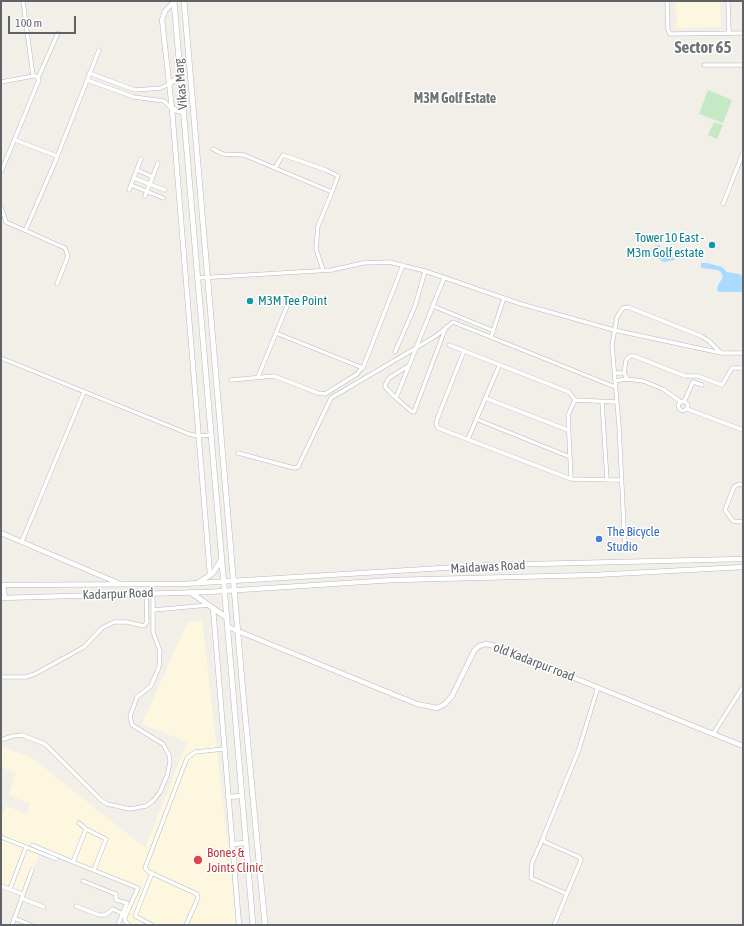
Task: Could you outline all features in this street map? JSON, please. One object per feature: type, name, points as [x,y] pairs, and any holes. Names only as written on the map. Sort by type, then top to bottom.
[{"type":"main road","points":[[184,1],[238,631],[265,925]]},
{"type":"main road","name":"Vikas Marg","points":[[174,2],[254,925]]},
{"type":"main road","points":[[168,84],[180,76]]},
{"type":"main road","points":[[172,109],[184,112]]},
{"type":"main road","points":[[198,583],[210,575],[222,559]]},
{"type":"main road","points":[[190,592],[227,618]]},
{"type":"street","points":[[23,1],[33,76]]},
{"type":"street","points":[[667,1],[668,30],[670,34],[743,33]]},
{"type":"street","points":[[728,1],[729,32]]},
{"type":"street","points":[[174,2],[165,11],[162,20],[172,109],[210,575]]},
{"type":"street","points":[[1,172],[15,140],[38,78],[58,33]]},
{"type":"street","points":[[26,230],[99,50]]},
{"type":"street","points":[[704,65],[743,65]]},
{"type":"street","points":[[89,74],[129,89],[144,90],[161,88],[168,84]]},
{"type":"street","points":[[1,82],[33,76],[38,78]]},
{"type":"street","points":[[87,80],[134,97],[164,101],[172,109]]},
{"type":"street","points":[[144,90],[144,98]]},
{"type":"street","points":[[15,140],[57,156]]},
{"type":"street","points":[[213,149],[223,154],[244,155],[332,192]]},
{"type":"street","points":[[723,204],[743,153]]},
{"type":"street","points":[[275,168],[283,155],[326,170],[338,176],[318,226],[316,249],[323,270]]},
{"type":"street","points":[[129,190],[141,159]]},
{"type":"street","points":[[145,196],[158,163]]},
{"type":"street","points":[[137,170],[153,177]]},
{"type":"street","points":[[134,178],[165,190]]},
{"type":"street","points":[[131,185],[163,198]]},
{"type":"street","points":[[1,207],[5,220],[62,246],[67,251],[68,256],[57,284]]},
{"type":"street","points":[[198,278],[323,270],[373,262],[389,262],[425,271],[504,298],[614,330],[721,353],[743,353]]},
{"type":"street","points":[[231,380],[258,377],[281,377],[318,393],[325,394],[357,374],[363,368],[403,265]]},
{"type":"street","points":[[395,352],[415,306],[425,271]]},
{"type":"street","points":[[396,398],[444,278]]},
{"type":"street","points":[[258,377],[290,298]]},
{"type":"street","points":[[491,337],[504,298]]},
{"type":"street","points":[[433,306],[494,331]]},
{"type":"street","points":[[625,549],[612,345],[614,330],[620,311],[623,308],[628,307],[701,336],[709,341],[721,353]]},
{"type":"street","points":[[238,453],[298,468],[331,398],[436,336],[447,326],[456,322],[615,387]]},
{"type":"street","points":[[408,366],[388,378],[386,388],[411,412],[416,410],[447,326]]},
{"type":"street","points":[[276,333],[363,368]]},
{"type":"street","points":[[449,345],[568,392],[575,400],[616,402]]},
{"type":"street","points":[[464,351],[436,424],[442,430],[571,479],[620,480]]},
{"type":"street","points":[[626,379],[624,373],[626,360],[630,356],[634,356],[685,376],[698,376],[722,385],[732,368],[743,368]]},
{"type":"street","points":[[1,358],[184,432],[198,436],[211,435]]},
{"type":"street","points":[[468,439],[499,366]]},
{"type":"street","points":[[614,373],[624,373]]},
{"type":"street","points":[[615,381],[626,379],[642,381],[663,389],[682,402],[688,404],[687,409]]},
{"type":"street","points":[[702,385],[693,382],[682,402],[680,409],[684,411],[687,409],[743,430]]},
{"type":"street","points":[[22,541],[84,392]]},
{"type":"street","points":[[485,398],[568,430]]},
{"type":"street","points":[[571,479],[568,415],[575,400]]},
{"type":"street","points":[[602,402],[607,480]]},
{"type":"street","points":[[476,419],[570,457]]},
{"type":"street","points":[[743,485],[739,484],[734,487],[725,510],[733,521],[743,522]]},
{"type":"street","points":[[1,533],[122,584]]},
{"type":"street","name":"Maidawas Road","points":[[234,581],[492,565],[743,559]]},
{"type":"street","name":"Maidawas Road","points":[[235,591],[393,580],[594,575],[743,567]]},
{"type":"street","name":"Kadarpur Road","points":[[2,585],[198,583],[234,581]]},
{"type":"street","points":[[2,585],[3,598]]},
{"type":"street","name":"Kadarpur Road","points":[[3,598],[235,591]]},
{"type":"street","points":[[1,677],[26,677],[35,674],[84,647],[102,628],[114,622],[127,622],[144,626],[147,622],[146,593]]},
{"type":"street","points":[[1,740],[22,735],[45,744],[101,800],[107,804],[130,809],[146,806],[153,801],[160,792],[170,769],[169,755],[163,744],[132,725],[130,716],[137,697],[149,689],[159,667],[161,654],[154,636],[153,593]]},
{"type":"street","points":[[153,609],[211,607],[239,925]]},
{"type":"street","name":"old Kadarpur road","points":[[228,627],[417,704],[438,708],[445,704],[452,696],[474,651],[479,646],[486,644],[495,646],[743,746]]},
{"type":"street","points":[[566,894],[531,878],[532,862],[579,749],[598,687]]},
{"type":"street","points":[[713,734],[743,687]]},
{"type":"street","points":[[186,925],[198,898],[197,894],[152,874],[145,868],[187,758],[195,752],[224,749]]},
{"type":"street","points":[[228,797],[242,796]]},
{"type":"street","points":[[78,823],[86,830],[106,839],[94,870]]},
{"type":"street","points":[[73,862],[86,830]]},
{"type":"street","points":[[1,837],[56,859]]},
{"type":"street","points":[[543,838],[545,842],[579,857],[581,860],[554,925]]},
{"type":"street","points":[[232,844],[246,843]]},
{"type":"street","points":[[32,845],[138,888],[125,917],[125,921],[129,925]]},
{"type":"street","points":[[10,889],[26,847]]},
{"type":"street","points":[[233,855],[247,854]]},
{"type":"street","points":[[12,925],[21,896],[32,870]]},
{"type":"street","points":[[152,874],[135,916],[152,925]]},
{"type":"street","points":[[83,881],[116,894],[116,900],[127,903],[118,925]]},
{"type":"street","points":[[1,886],[10,889],[44,907]]},
{"type":"street","points":[[76,906],[99,915],[105,915],[112,909],[123,914]]},
{"type":"street","points":[[14,918],[31,925]]},
{"type":"shaded area","points":[[676,1],[720,1],[721,27],[677,28]]},
{"type":"shaded area","points":[[202,620],[237,925],[124,925],[122,924],[136,886],[41,850],[24,892],[1,882],[1,819],[6,806],[27,814],[30,804],[9,795],[16,773],[1,767],[2,748],[31,757],[145,848],[187,742],[142,724],[187,623]]},
{"type":"green space","points":[[708,90],[732,100],[723,123],[699,114]]},
{"type":"green space","points":[[714,122],[723,125],[717,139],[708,135]]},
{"type":"water","points":[[660,245],[660,251],[672,255],[675,260],[664,262],[654,256],[647,258],[648,252]]},
{"type":"water","points":[[701,263],[722,267],[727,272],[739,274],[743,277],[743,292],[719,292],[717,290],[718,285],[723,277],[721,272],[718,270],[701,268]]},
{"type":"place","name":"Tower 10 East - M3m Golf estate","points":[[712,245]]},
{"type":"place","name":"M3M Tee Point","points":[[250,301]]},
{"type":"place","name":"The Bicycle Studio","points":[[599,539]]},
{"type":"place","name":"Bones & Joints Clinic","points":[[198,860]]},
{"type":"district","name":"Sector 65","points":[[703,48]]},
{"type":"district","name":"M3M Golf Estate","points":[[455,99]]}]
